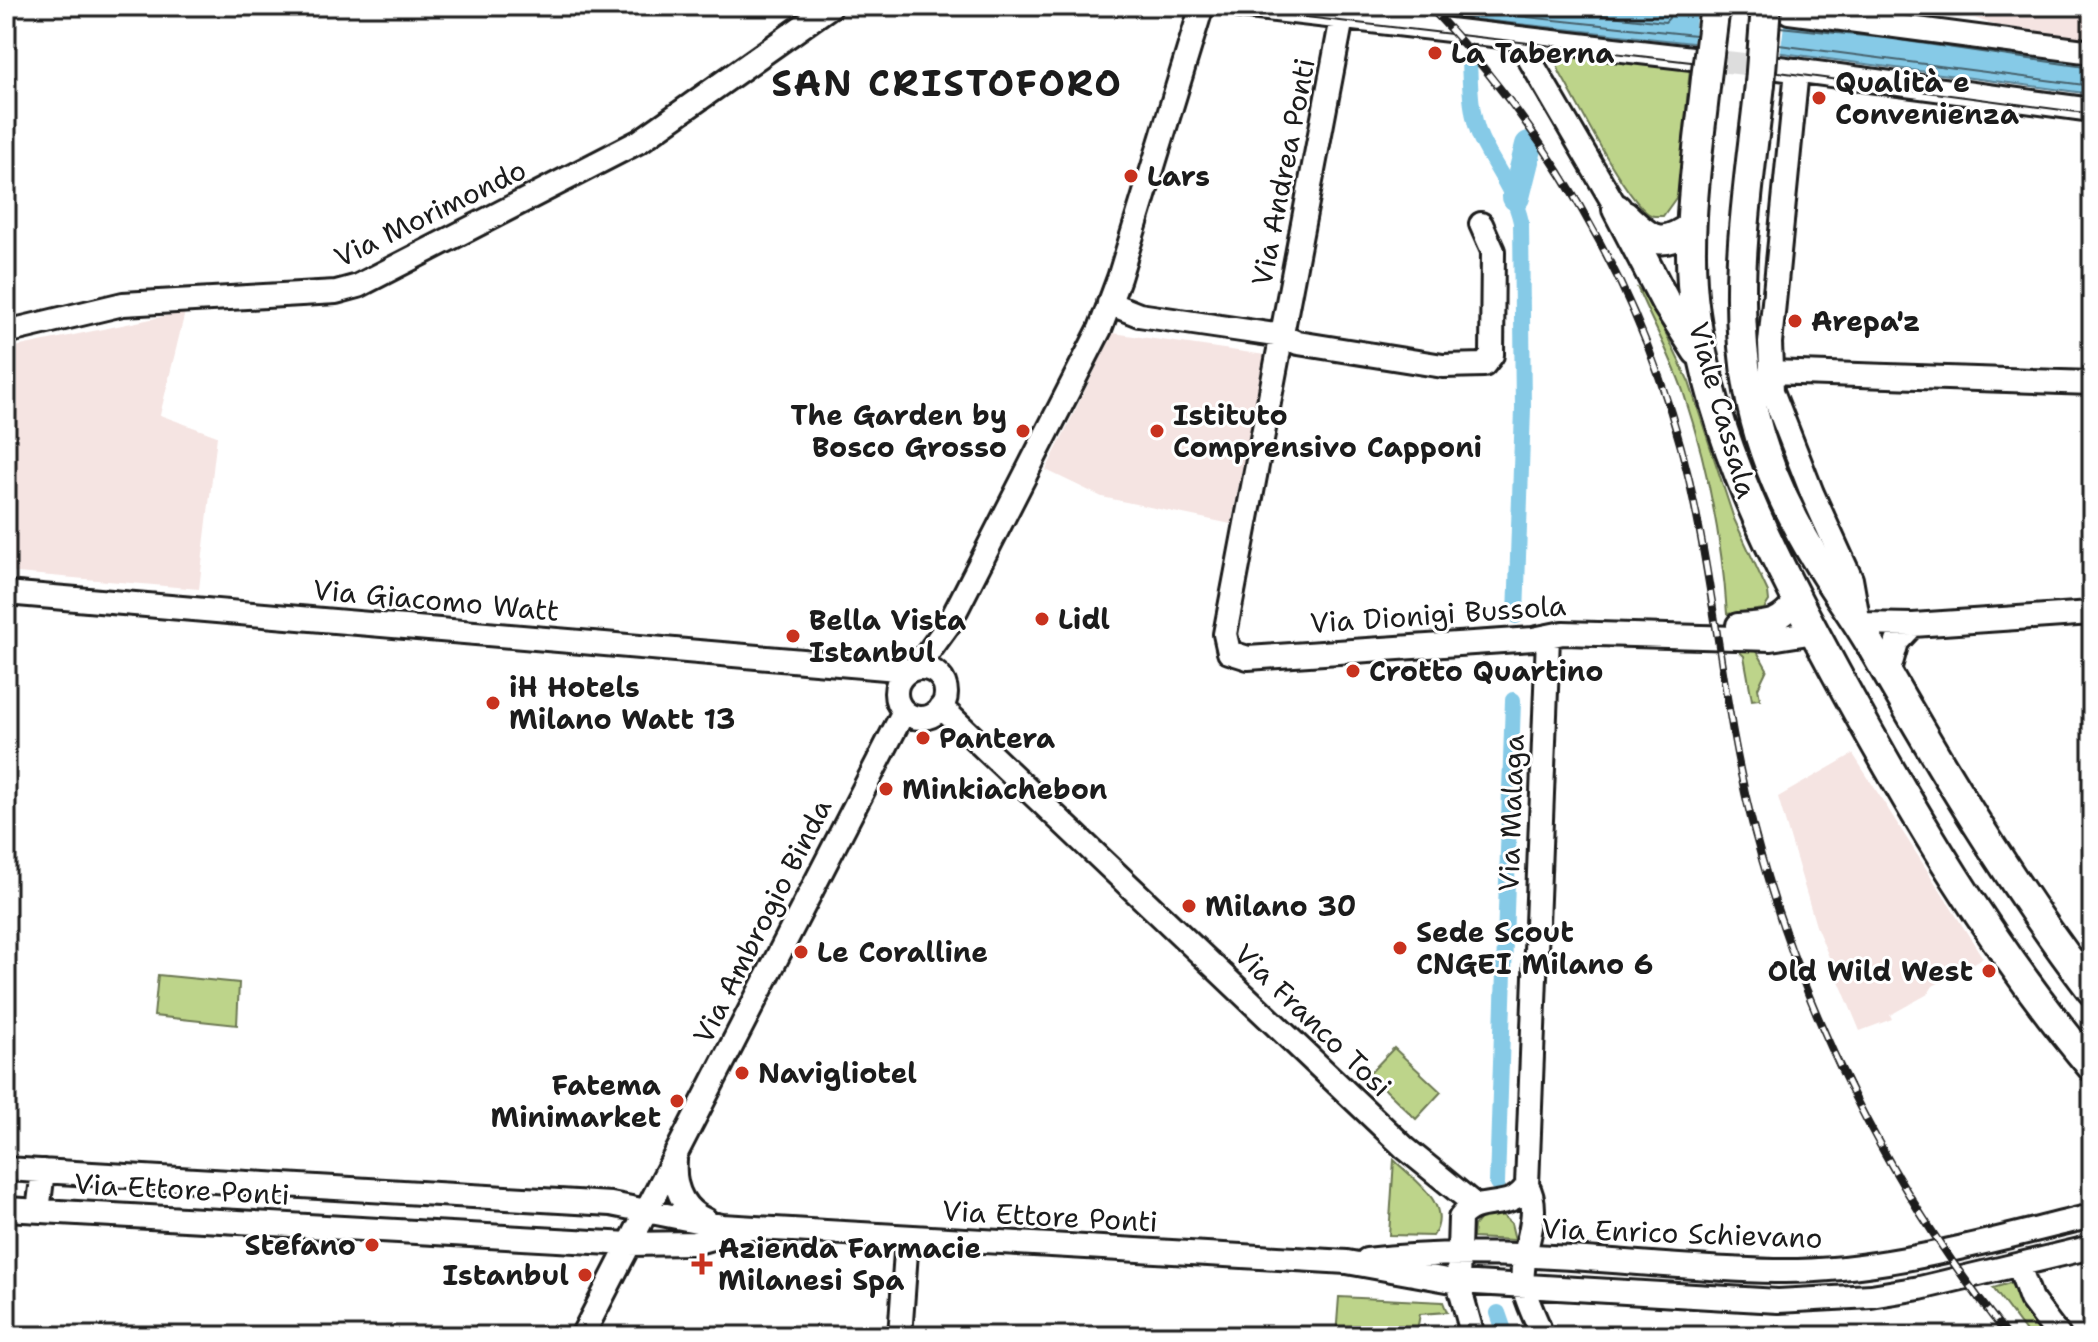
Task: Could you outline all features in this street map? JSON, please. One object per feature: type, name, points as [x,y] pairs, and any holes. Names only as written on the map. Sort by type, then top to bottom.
[{"type":"main road","name":"Viale Cassala","points":[[1715,6],[1699,68],[1698,158],[1691,227],[1692,282],[1702,357],[1736,472],[1797,600],[1921,823],[1995,938],[2092,1067]]},
{"type":"main road","points":[[1778,9],[1779,74]]},
{"type":"main road","name":"Viale Cassala","points":[[1779,74],[1741,269],[1742,348],[1761,440],[1800,532],[2009,873],[2089,983]]},
{"type":"main road","points":[[1617,209],[1651,238],[1673,240],[1691,227]]},
{"type":"main road","points":[[1617,209],[1665,301],[1702,357]]},
{"type":"main road","points":[[1815,632],[1859,624]]},
{"type":"street","name":"Via Morimondo","points":[[6,332],[123,304],[336,292],[358,286],[640,141],[831,6]]},
{"type":"street","points":[[949,624],[939,676],[945,691],[941,707],[923,717],[904,711],[897,700],[908,675],[949,624],[1100,329],[1202,6]]},
{"type":"street","points":[[1240,6],[1519,41],[1699,68]]},
{"type":"street","points":[[1778,9],[2092,52]]},
{"type":"street","name":"Via Andrea Ponti","points":[[1229,652],[1225,634],[1342,18]]},
{"type":"street","points":[[1519,41],[1617,209]]},
{"type":"street","points":[[1779,74],[2092,110]]},
{"type":"street","name":"Viale Cassala","points":[[1779,74],[1770,372],[1783,421],[1851,579],[1859,624]]},
{"type":"street","points":[[1109,303],[1139,315],[1282,336],[1298,343],[1443,366],[1484,365],[1492,355],[1493,251],[1481,224]]},
{"type":"street","points":[[1770,372],[2092,383]]},
{"type":"street","name":"Via Giacomo Watt","points":[[6,593],[860,668],[908,675]]},
{"type":"street","name":"Via Dionigi Bussola","points":[[1653,637],[1777,621],[1788,615],[1797,600]]},
{"type":"street","points":[[1859,624],[1913,625],[2092,613]]},
{"type":"street","points":[[1888,674],[1897,642],[1913,625]]},
{"type":"street","name":"Via Dionigi Bussola","points":[[1229,652],[1248,658],[1548,637],[1563,633],[1771,639],[1815,632]]},
{"type":"street","name":"Via Malaga","points":[[1523,1285],[1524,1257],[1530,1230],[1531,1192],[1527,1185],[1548,637]]},
{"type":"street","points":[[908,675],[939,676]]},
{"type":"street","name":"Via Franco Tosi","points":[[941,707],[1395,1139],[1475,1205]]},
{"type":"street","name":"Via Ambrogio Binda","points":[[582,1336],[904,711]]},
{"type":"street","points":[[675,1159],[675,1185],[687,1208],[695,1215],[722,1226]]},
{"type":"street","name":"Via Ettore Ponti","points":[[6,1169],[611,1204],[722,1226],[907,1238],[1347,1262],[1457,1255]]},
{"type":"street","name":"Via Ettore Ponti","points":[[38,1211],[43,1171]]},
{"type":"street","points":[[1473,1336],[1458,1282],[1460,1218],[1475,1205],[1499,1205],[1521,1195],[1527,1185]]},
{"type":"street","name":"Via Ettore Ponti","points":[[323,1226],[324,1188]]},
{"type":"street","points":[[1499,1205],[1530,1230]]},
{"type":"street","name":"Via Ettore Ponti","points":[[6,1209],[629,1244],[694,1243],[749,1228]]},
{"type":"street","name":"Via Enrico Schievano","points":[[1457,1255],[1776,1271],[1832,1269],[1941,1252],[2092,1216]]},
{"type":"street","points":[[900,1336],[907,1238]]},
{"type":"street","points":[[589,1240],[596,1246],[611,1279]]},
{"type":"street","name":"Via Enrico Schievano","points":[[1458,1282],[1731,1299],[1823,1300],[1920,1288],[2092,1247]]},
{"type":"street","name":"Via Ettore Ponti","points":[[1347,1262],[1458,1282]]},
{"type":"street","points":[[2019,1266],[2031,1299],[2059,1336]]},
{"type":"street","points":[[1523,1285],[1542,1336]]},
{"type":"shaded area","points":[[1939,6],[2092,6],[2092,39],[1995,25]]},
{"type":"shaded area","points":[[185,312],[160,415],[217,436],[199,589],[6,572],[6,349]]},
{"type":"shaded area","name":"Istituto Comprensivo Capponi","points":[[1113,333],[1265,355],[1231,524],[1102,497],[1046,470]]},
{"type":"shaded area","points":[[1853,754],[1983,958],[1933,986],[1928,994],[1890,1015],[1892,1019],[1860,1031],[1816,926],[1778,797]]},
{"type":"green space","points":[[1566,56],[1690,68],[1678,195],[1663,216],[1646,212],[1612,166],[1560,73],[1556,62]]},
{"type":"green space","points":[[1638,289],[1648,296],[1689,382],[1734,519],[1768,592],[1769,601],[1764,609],[1727,614],[1712,501],[1692,418],[1678,378]]},
{"type":"green space","points":[[1731,644],[1755,648],[1767,669],[1758,688],[1760,699],[1752,700],[1744,656]]},
{"type":"green space","points":[[158,975],[239,983],[237,1025],[154,1016]]},
{"type":"green space","points":[[1394,1048],[1441,1092],[1416,1119],[1369,1074]]},
{"type":"green space","points":[[1394,1160],[1435,1203],[1438,1225],[1433,1236],[1389,1235]]},
{"type":"green space","points":[[1500,1213],[1511,1223],[1515,1240],[1473,1238],[1474,1226],[1481,1217]]},
{"type":"green space","points":[[2010,1283],[2052,1336],[2029,1336],[1993,1288]]},
{"type":"green space","points":[[1339,1297],[1443,1302],[1447,1312],[1420,1314],[1416,1336],[1336,1336]]},
{"type":"water","points":[[1356,6],[1646,6],[1894,31],[2092,61],[2092,94],[1775,52]]},
{"type":"pier","points":[[1697,7],[1785,16],[1780,57],[1693,47]]},
{"type":"waterway","points":[[1469,59],[1471,100],[1477,129],[1509,189],[1521,222],[1523,409],[1516,616]]},
{"type":"waterway","points":[[1516,197],[1529,145]]},
{"type":"waterway","points":[[1497,1183],[1513,700]]},
{"type":"waterway","points":[[1498,1313],[1506,1336]]},
{"type":"tunnel","points":[[1744,6],[1780,11]]},
{"type":"tunnel","points":[[1693,58],[1778,68]]},
{"type":"tram line","points":[[1211,6],[1691,62]]},
{"type":"tram line","points":[[1779,72],[2092,114]]},
{"type":"railway","points":[[1429,6],[1523,118],[1600,242],[1632,308],[1680,445],[1697,517],[1745,791],[1774,898],[1797,965],[1854,1096],[1888,1159],[1925,1220],[2008,1336]]},
{"type":"place","name":"La Taberna","points":[[1435,53]]},
{"type":"place","name":"Qualità e Convenienza","points":[[1819,98]]},
{"type":"place","name":"Lars","points":[[1131,176]]},
{"type":"place","name":"Arepa'z","points":[[1795,321]]},
{"type":"place","name":"The Garden by Bosco Grosso","points":[[1023,431]]},
{"type":"place","name":"Istituto Comprensivo Capponi","points":[[1157,431]]},
{"type":"place","name":"Lidl","points":[[1042,619]]},
{"type":"place","name":"Bella Vista Istanbul","points":[[793,636]]},
{"type":"place","name":"Crotto Quartino","points":[[1353,671]]},
{"type":"place","name":"iH Hotels Milano Watt 13","points":[[493,703]]},
{"type":"place","name":"Pantera","points":[[923,738]]},
{"type":"place","name":"Minkiachebon","points":[[886,789]]},
{"type":"place","name":"Milano 30","points":[[1189,906]]},
{"type":"place","name":"Sede Scout CNGEI Milano 6","points":[[1400,948]]},
{"type":"place","name":"Le Coralline","points":[[801,952]]},
{"type":"place","name":"Old Wild West","points":[[1989,971]]},
{"type":"place","name":"Navigliotel","points":[[742,1073]]},
{"type":"place","name":"Fatema Minimarket","points":[[677,1101]]},
{"type":"place","name":"Stefano","points":[[372,1245]]},
{"type":"place","name":"Azienda Farmacie Milanesi Spa","points":[[702,1264]]},
{"type":"place","name":"Istanbul","points":[[585,1275]]},
{"type":"district","name":"SAN CRISTOFORO","points":[[947,83]]}]
